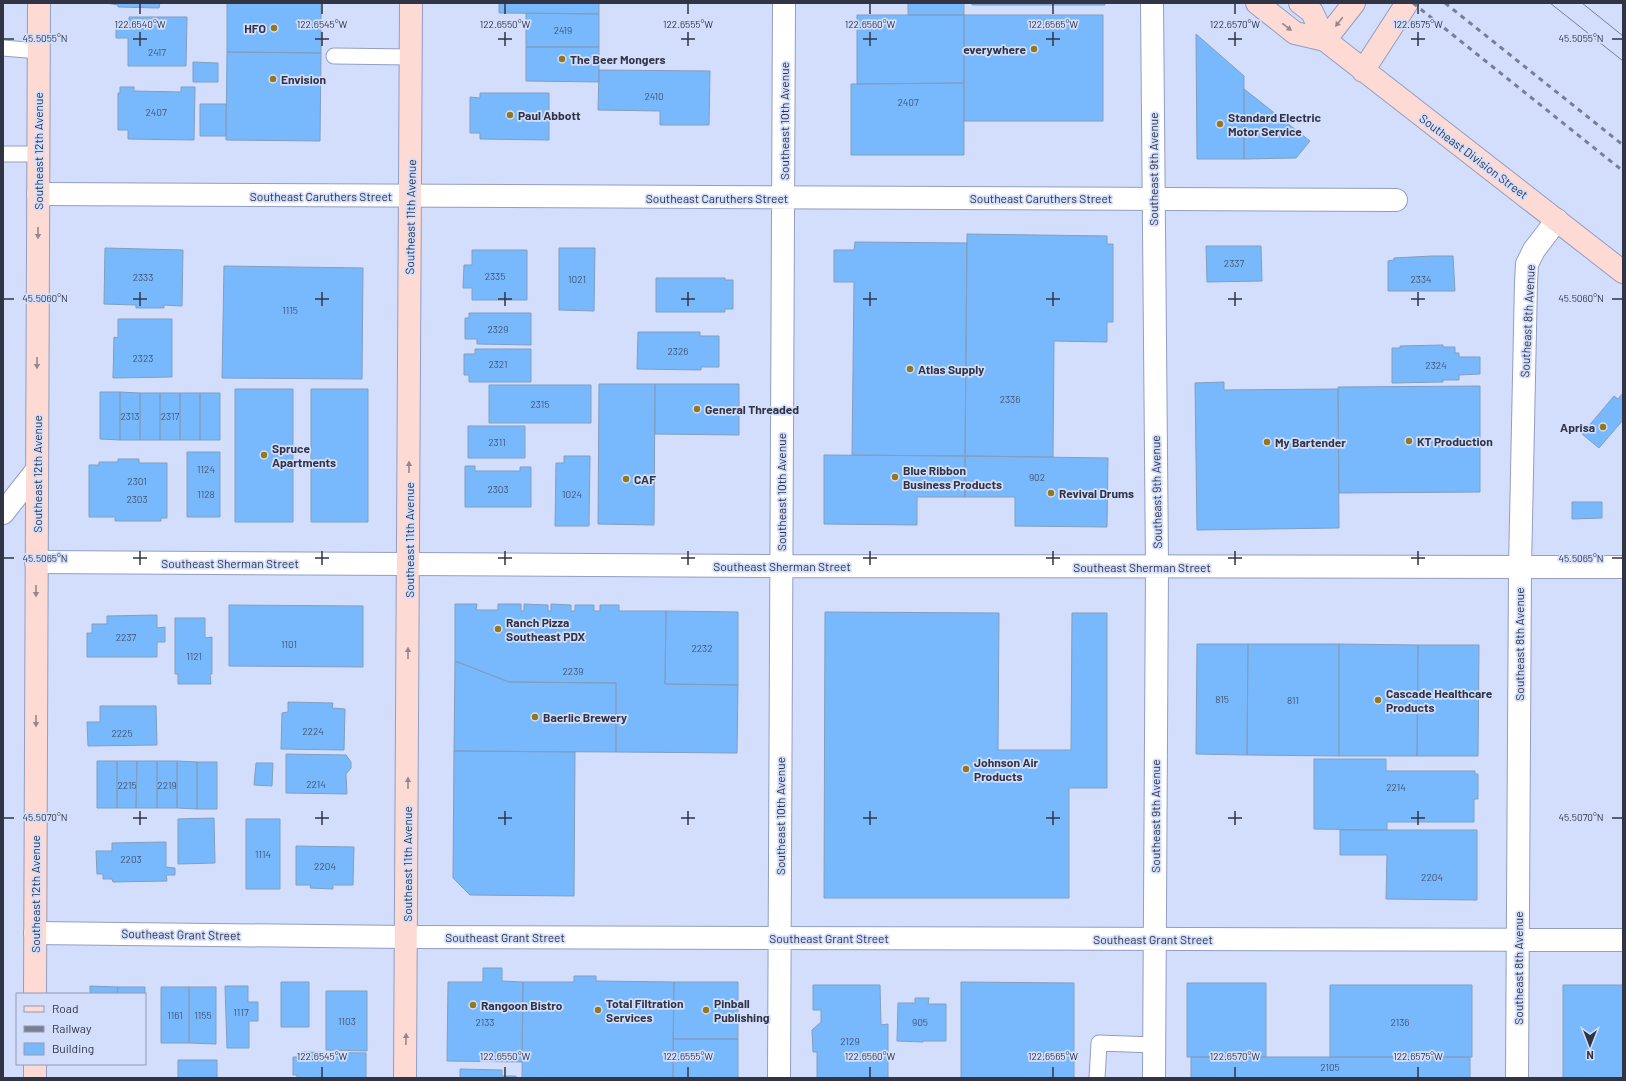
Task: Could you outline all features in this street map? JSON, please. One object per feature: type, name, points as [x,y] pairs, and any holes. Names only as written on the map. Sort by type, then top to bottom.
[{"type":"main road","name":"Southeast 12th Avenue","points":[[35,993],[39,3]]},
{"type":"main road","name":"Southeast 11th Avenue","points":[[406,1078],[411,3]]},
{"type":"main road","name":"Southeast Division Street","points":[[1257,3],[1295,33],[1325,40],[1623,272]]},
{"type":"main road","name":"Southeast Division Street","points":[[1300,3],[1312,12],[1325,40]]},
{"type":"main road","points":[[1325,40],[1354,3]]},
{"type":"main road","points":[[1363,70],[1407,3]]},
{"type":"main road","points":[[35,1065],[35,1078]]},
{"type":"street","name":"Southeast 10th Avenue","points":[[779,1078],[784,3]]},
{"type":"street","name":"Southeast 9th Avenue","points":[[1152,3],[1157,567],[1154,1078]]},
{"type":"street","name":"Southeast Caruthers Street","points":[[38,194],[411,197],[1154,198],[1396,200]]},
{"type":"street","name":"Southeast 8th Avenue","points":[[1517,1078],[1520,568],[1527,264],[1534,250],[1557,220]]},
{"type":"street","points":[[3,513],[36,471]]},
{"type":"street","name":"Southeast Sherman Street","points":[[36,562],[781,566],[1623,567]]},
{"type":"street","name":"Southeast Grant Street","points":[[35,933],[407,937],[1623,940]]},
{"type":"lane","points":[[3,48],[39,51]]},
{"type":"lane","points":[[334,56],[411,56]]},
{"type":"lane","points":[[3,154],[38,154]]},
{"type":"lane","points":[[1097,1078],[1099,1043],[1154,1045]]},
{"type":"building","points":[[106,3],[160,3],[159,8],[118,7],[118,5]]},
{"type":"building","name":"HFO","points":[[227,3],[321,3],[321,53],[227,52]]},
{"type":"building","points":[[499,3],[599,3],[599,14],[499,13]]},
{"type":"building","points":[[908,3],[964,3],[964,15],[908,15]]},
{"type":"building","points":[[972,3],[1105,3],[1105,5],[972,5]]},
{"type":"building","points":[[526,13],[599,14],[599,47],[526,47]]},
{"type":"building","points":[[857,15],[964,15],[964,83],[857,84]]},
{"type":"building","name":"everywhere","points":[[964,15],[1103,15],[1103,121],[964,121]]},
{"type":"building","points":[[129,17],[187,17],[186,66],[128,66],[128,38],[116,38],[116,22],[129,22]]},
{"type":"building","name":"Standard Electric Motor Service","points":[[1196,34],[1244,76],[1244,159],[1197,159]]},
{"type":"building","name":"The Beer Mongers","points":[[526,47],[599,47],[599,82],[526,81]]},
{"type":"building","name":"Envision","points":[[227,52],[321,53],[320,141],[226,140]]},
{"type":"building","points":[[193,62],[218,63],[218,82],[193,82]]},
{"type":"building","points":[[599,70],[710,71],[709,125],[660,125],[660,111],[598,110]]},
{"type":"building","points":[[964,83],[964,155],[851,155],[851,84]]},
{"type":"building","points":[[120,87],[134,87],[134,91],[181,92],[181,87],[195,87],[194,140],[128,139],[128,130],[118,130],[118,93],[120,93]]},
{"type":"building","points":[[1244,89],[1310,141],[1296,158],[1244,159]]},
{"type":"building","name":"Paul Abbott","points":[[480,93],[549,93],[549,140],[480,139],[480,133],[470,133],[470,97],[480,98]]},
{"type":"building","points":[[200,104],[226,104],[226,136],[200,136]]},
{"type":"building","points":[[967,234],[1107,236],[1107,244],[1113,244],[1113,322],[1107,322],[1107,342],[1054,341],[1053,457],[965,456]]},
{"type":"building","name":"Atlas Supply","points":[[855,242],[967,243],[965,456],[852,455],[854,282],[834,282],[834,250],[854,250]]},
{"type":"building","points":[[1206,246],[1261,246],[1262,281],[1207,282]]},
{"type":"building","points":[[105,248],[183,250],[182,306],[164,305],[164,308],[136,308],[136,305],[104,304]]},
{"type":"building","points":[[559,248],[595,248],[594,311],[559,310]]},
{"type":"building","points":[[472,250],[527,250],[527,300],[472,300],[472,288],[463,288],[464,265],[472,265]]},
{"type":"building","points":[[1453,256],[1455,291],[1388,291],[1388,261],[1394,260],[1394,258]]},
{"type":"building","points":[[224,266],[363,268],[362,379],[222,378]]},
{"type":"building","points":[[656,278],[725,278],[725,280],[733,280],[733,309],[725,309],[725,312],[656,312]]},
{"type":"building","points":[[469,313],[531,313],[531,345],[477,344],[477,339],[465,339],[465,318],[469,318]]},
{"type":"building","points":[[118,319],[172,319],[172,377],[113,378],[114,337],[118,338]]},
{"type":"building","points":[[638,332],[700,332],[700,336],[719,336],[719,367],[701,367],[701,370],[637,369]]},
{"type":"building","points":[[1443,345],[1443,347],[1455,347],[1455,353],[1459,353],[1459,357],[1480,357],[1480,374],[1459,375],[1459,380],[1443,380],[1443,382],[1392,383],[1392,348],[1400,348],[1400,346]]},
{"type":"building","points":[[475,349],[531,349],[531,382],[469,382],[469,375],[464,375],[464,354],[475,354]]},
{"type":"building","name":"My Bartender","points":[[1224,382],[1224,390],[1338,389],[1339,528],[1197,530],[1195,383]]},
{"type":"building","name":"CAF","points":[[599,384],[655,384],[654,525],[598,524]]},
{"type":"building","name":"General Threaded","points":[[655,384],[739,384],[739,435],[655,434]]},
{"type":"building","points":[[489,385],[591,385],[591,423],[489,423]]},
{"type":"building","name":"KT Production","points":[[1480,386],[1480,492],[1339,493],[1338,387]]},
{"type":"building","name":"Spruce Apartments","points":[[235,389],[293,389],[293,522],[235,522]]},
{"type":"building","name":"Spruce Apartments","points":[[311,389],[368,389],[368,522],[311,522]]},
{"type":"building","points":[[100,392],[120,392],[120,440],[100,439]]},
{"type":"building","points":[[120,392],[140,393],[140,440],[120,440]]},
{"type":"building","points":[[140,393],[160,393],[160,440],[140,440]]},
{"type":"building","points":[[160,393],[180,393],[180,440],[160,440]]},
{"type":"building","points":[[180,393],[200,393],[200,440],[180,440]]},
{"type":"building","points":[[200,393],[220,393],[220,440],[200,440]]},
{"type":"building","name":"Aprisa","points":[[1623,393],[1623,420],[1599,448],[1582,434],[1614,396],[1618,399]]},
{"type":"building","points":[[468,426],[525,426],[525,458],[468,458]]},
{"type":"building","points":[[187,452],[220,452],[220,517],[187,517]]},
{"type":"building","name":"Blue Ribbon Business Products","points":[[824,455],[965,456],[965,497],[917,497],[917,525],[824,524]]},
{"type":"building","points":[[564,456],[590,456],[589,526],[555,526],[556,463],[564,463]]},
{"type":"building","points":[[965,456],[1108,458],[1107,527],[1015,526],[1015,497],[965,497]]},
{"type":"building","points":[[118,459],[139,459],[139,463],[167,463],[167,518],[161,518],[161,521],[115,521],[115,517],[89,517],[89,465],[99,465],[99,462],[118,462]]},
{"type":"building","points":[[465,466],[475,466],[475,471],[520,471],[520,467],[531,467],[531,507],[465,507]]},
{"type":"building","points":[[1572,502],[1602,502],[1602,518],[1572,519]]},
{"type":"building","points":[[455,604],[477,604],[476,610],[498,610],[498,604],[521,604],[521,611],[524,611],[524,604],[548,605],[548,611],[551,611],[551,604],[571,605],[571,611],[575,611],[575,605],[594,605],[594,611],[600,611],[600,605],[619,605],[619,611],[666,611],[665,684],[738,685],[737,753],[616,752],[616,683],[509,682],[455,661]]},
{"type":"building","points":[[229,605],[363,606],[363,667],[229,666]]},
{"type":"building","points":[[666,611],[738,612],[738,685],[665,684]]},
{"type":"building","name":"Johnson Air Products","points":[[825,612],[999,613],[998,750],[1071,750],[1072,613],[1107,613],[1107,788],[1069,788],[1069,898],[824,898]]},
{"type":"building","points":[[157,615],[157,628],[165,627],[165,642],[157,642],[157,657],[87,657],[87,633],[92,633],[92,624],[107,624],[107,616]]},
{"type":"building","points":[[175,618],[205,618],[205,638],[212,637],[212,674],[210,674],[211,684],[178,684],[178,674],[175,674]]},
{"type":"building","points":[[1197,644],[1248,644],[1247,755],[1196,754]]},
{"type":"building","points":[[1248,644],[1339,644],[1339,756],[1247,755]]},
{"type":"building","name":"Cascade Healthcare Products","points":[[1339,644],[1418,645],[1417,756],[1339,756]]},
{"type":"building","points":[[1418,645],[1479,645],[1478,756],[1417,756]]},
{"type":"building","name":"Baerlic Brewery","points":[[455,661],[509,682],[616,683],[616,752],[454,751]]},
{"type":"building","points":[[288,702],[333,703],[332,708],[345,709],[344,750],[281,749],[282,713],[288,712]]},
{"type":"building","points":[[100,706],[156,706],[157,745],[88,746],[87,722],[100,722]]},
{"type":"building","points":[[454,751],[575,752],[574,896],[470,895],[453,878]]},
{"type":"building","points":[[286,754],[346,755],[351,762],[351,768],[346,774],[347,794],[286,793]]},
{"type":"building","points":[[1314,759],[1386,759],[1386,771],[1475,771],[1475,774],[1478,774],[1478,799],[1474,799],[1474,822],[1387,822],[1387,830],[1314,829]]},
{"type":"building","points":[[97,761],[117,761],[117,808],[97,808]]},
{"type":"building","points":[[117,761],[137,761],[136,808],[117,808]]},
{"type":"building","points":[[137,761],[157,761],[157,808],[136,808]]},
{"type":"building","points":[[157,761],[177,761],[177,808],[157,808]]},
{"type":"building","points":[[177,761],[197,762],[197,809],[177,808]]},
{"type":"building","points":[[197,762],[217,762],[217,809],[197,809]]},
{"type":"building","points":[[256,763],[273,763],[272,786],[254,785]]},
{"type":"building","points":[[214,818],[215,863],[178,864],[178,819]]},
{"type":"building","points":[[246,819],[280,819],[280,889],[246,889]]},
{"type":"building","points":[[1340,830],[1477,830],[1477,900],[1386,899],[1387,855],[1340,855]]},
{"type":"building","points":[[166,842],[166,867],[175,868],[175,875],[166,875],[167,881],[113,882],[112,879],[103,879],[103,874],[97,874],[96,851],[112,851],[112,843]]},
{"type":"building","points":[[296,846],[354,847],[353,885],[333,885],[333,889],[310,888],[311,885],[296,885]]},
{"type":"building","points":[[483,968],[502,968],[502,981],[523,982],[522,1062],[447,1061],[448,982],[483,982]]},
{"type":"building","name":"Total Filtration Services","points":[[574,976],[596,976],[596,981],[674,982],[673,1078],[522,1078],[523,982],[574,982]]},
{"type":"building","points":[[281,982],[309,982],[309,1027],[281,1027]]},
{"type":"building","name":"Pinball Publishing","points":[[674,982],[738,982],[738,1039],[673,1039]]},
{"type":"building","points":[[961,982],[1074,983],[1074,1078],[961,1078]]},
{"type":"building","points":[[1187,983],[1266,983],[1266,1057],[1187,1057]]},
{"type":"building","points":[[813,985],[880,985],[881,1025],[888,1024],[888,1078],[817,1078],[817,1052],[813,1052],[812,1030],[821,1022],[821,1010],[813,1010]]},
{"type":"building","points":[[1330,985],[1472,985],[1472,1057],[1330,1057]]},
{"type":"building","points":[[1563,985],[1623,985],[1623,1078],[1563,1078]]},
{"type":"building","points":[[90,986],[118,987],[117,993],[90,993]]},
{"type":"building","points":[[225,986],[248,986],[248,1002],[258,1002],[258,1021],[249,1021],[249,1048],[227,1048]]},
{"type":"building","points":[[118,987],[145,987],[145,993],[117,993]]},
{"type":"building","points":[[161,987],[189,987],[189,1043],[161,1043]]},
{"type":"building","points":[[189,987],[216,987],[216,1044],[189,1043]]},
{"type":"building","points":[[326,991],[367,991],[367,1051],[326,1050]]},
{"type":"building","points":[[915,998],[929,998],[928,1004],[946,1004],[946,1041],[897,1041],[898,1003],[915,1003]]},
{"type":"building","points":[[673,1039],[738,1039],[738,1078],[673,1078]]},
{"type":"building","points":[[301,1052],[366,1053],[366,1078],[297,1078],[297,1075],[293,1075],[293,1057],[301,1057]]},
{"type":"building","points":[[1191,1057],[1470,1057],[1470,1078],[1191,1078]]},
{"type":"building","points":[[178,1060],[217,1060],[217,1078],[178,1078]]},
{"type":"building","points":[[460,1069],[502,1070],[502,1076],[516,1076],[516,1078],[460,1078]]},
{"type":"tram line","points":[[1550,3],[1623,61]]},
{"type":"tram line","points":[[1582,3],[1623,36]]},
{"type":"railway","points":[[1413,3],[1623,171]]},
{"type":"railway","points":[[1445,3],[1623,145]]},
{"type":"place","name":"HFO","points":[[274,28]]},
{"type":"place","name":"everywhere","points":[[1034,49]]},
{"type":"place","name":"The Beer Mongers","points":[[562,59]]},
{"type":"place","name":"Envision","points":[[273,79]]},
{"type":"place","name":"Paul Abbott","points":[[510,115]]},
{"type":"place","name":"Standard Electric Motor Service","points":[[1220,124]]},
{"type":"place","name":"Atlas Supply","points":[[910,369]]},
{"type":"place","name":"General Threaded","points":[[697,409]]},
{"type":"place","name":"Aprisa","points":[[1603,427]]},
{"type":"place","name":"KT Production","points":[[1409,441]]},
{"type":"place","name":"My Bartender","points":[[1267,442]]},
{"type":"place","name":"Spruce Apartments","points":[[264,455]]},
{"type":"place","name":"Blue Ribbon Business Products","points":[[895,477]]},
{"type":"place","name":"CAF","points":[[626,479]]},
{"type":"place","name":"Revival Drums","points":[[1051,493]]},
{"type":"place","name":"Ranch Pizza Southeast PDX","points":[[498,629]]},
{"type":"place","name":"Cascade Healthcare Products","points":[[1378,700]]},
{"type":"place","name":"Baerlic Brewery","points":[[535,717]]},
{"type":"place","name":"Johnson Air Products","points":[[966,769]]},
{"type":"place","name":"Rangoon Bistro","points":[[473,1005]]},
{"type":"place","name":"Total Filtration Services","points":[[598,1010]]},
{"type":"place","name":"Pinball Publishing","points":[[706,1010]]}]
